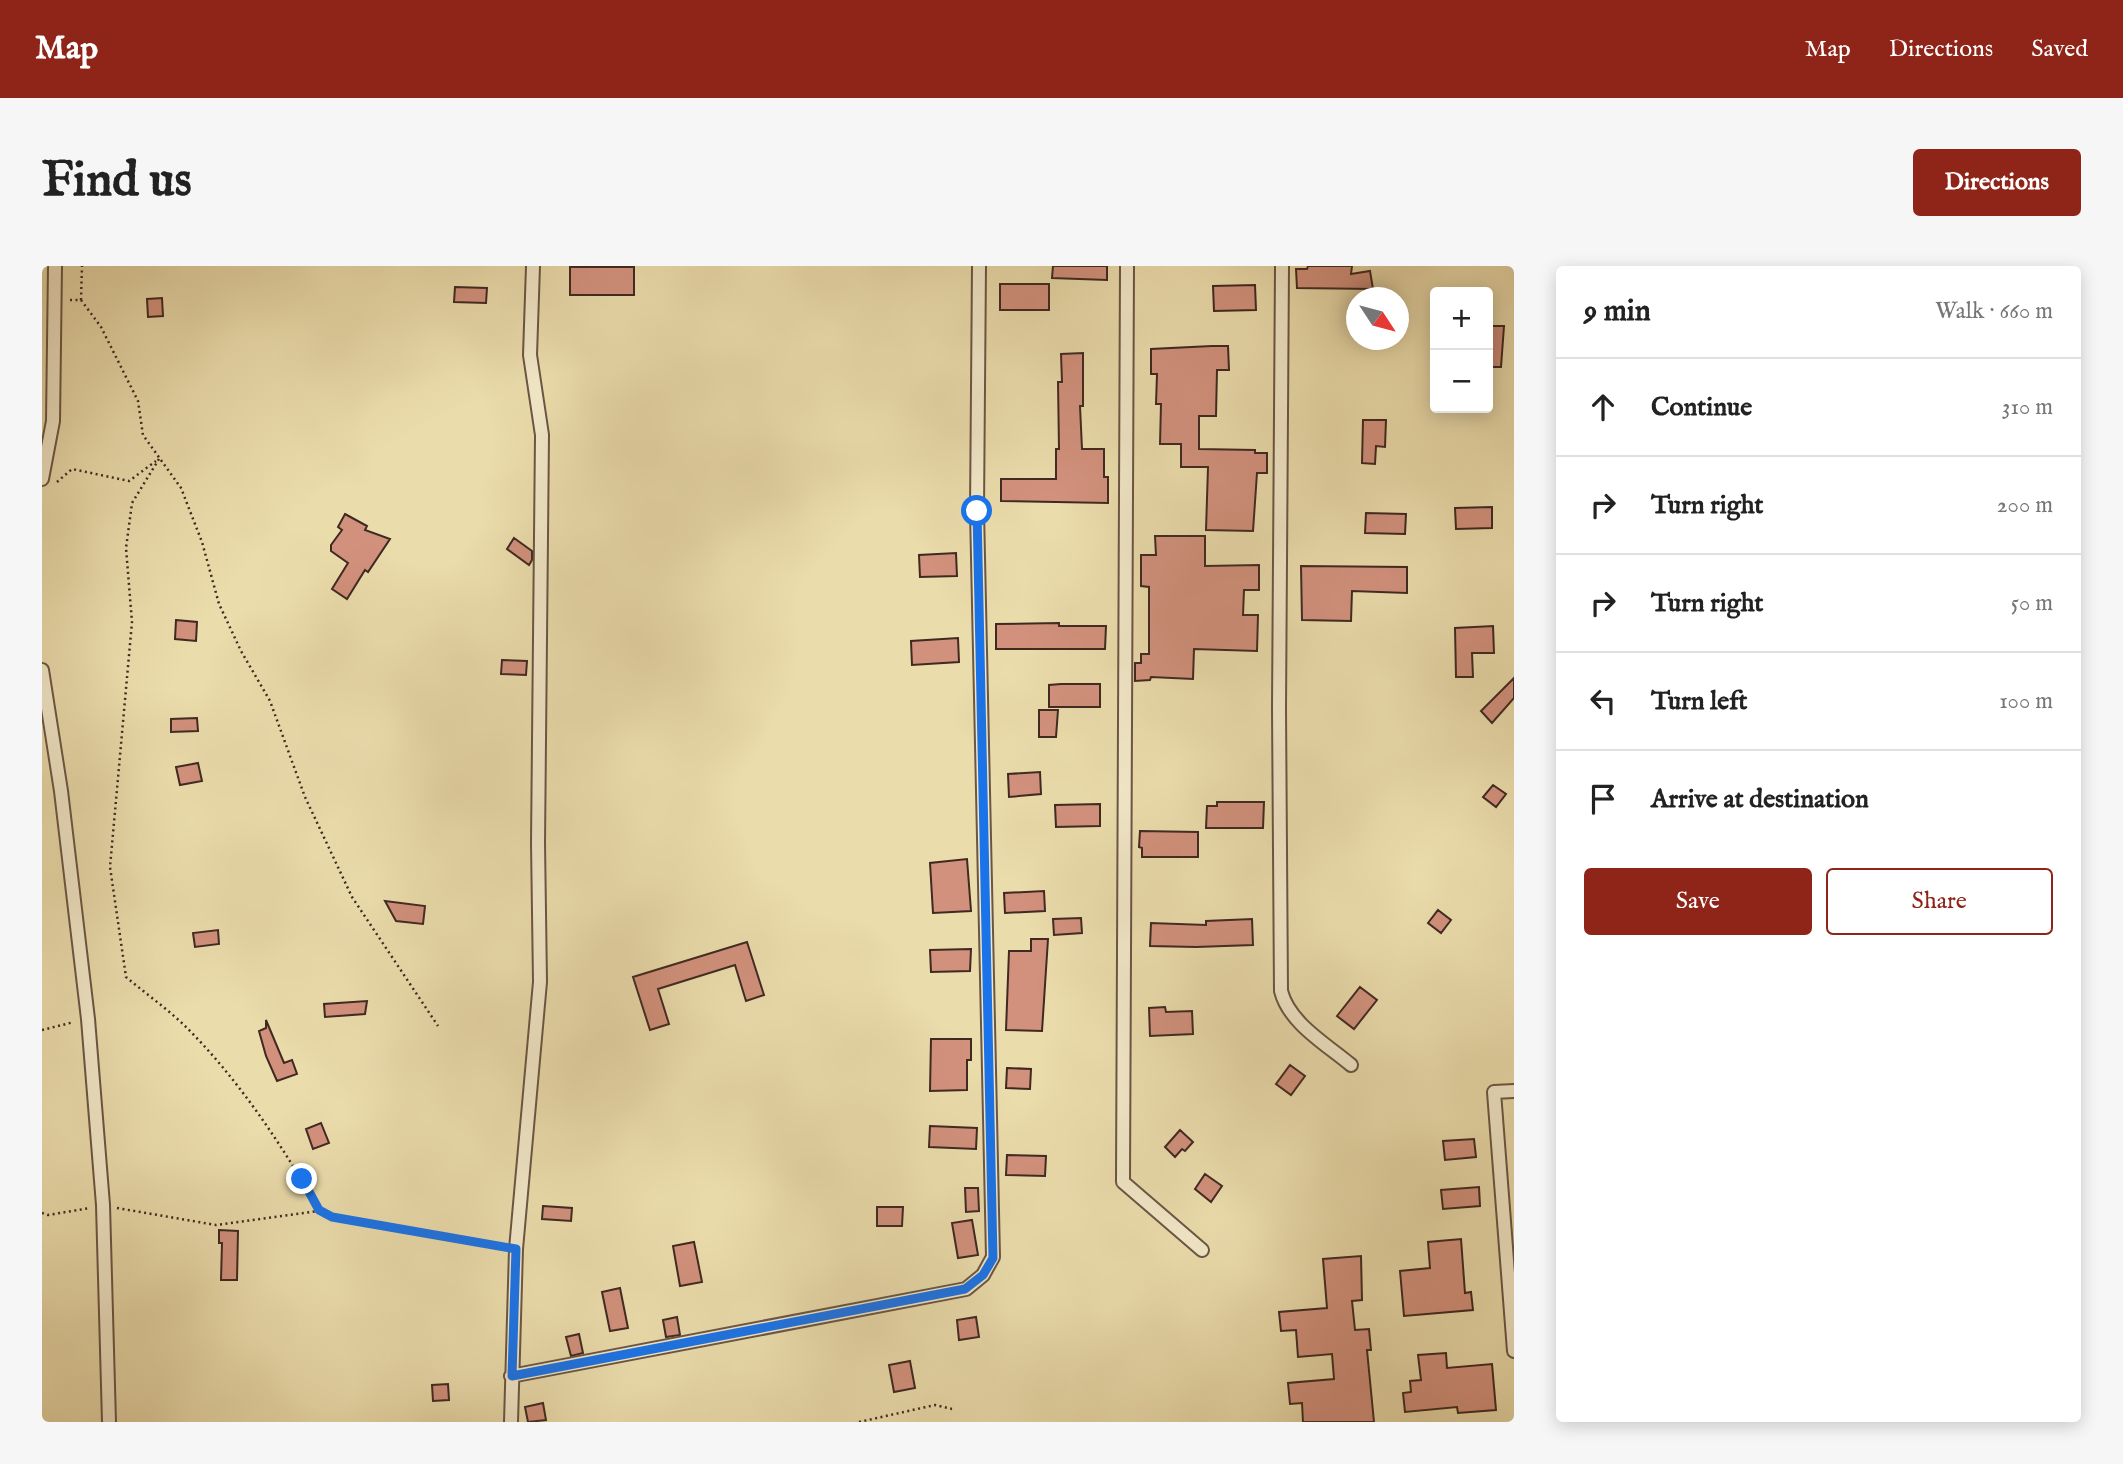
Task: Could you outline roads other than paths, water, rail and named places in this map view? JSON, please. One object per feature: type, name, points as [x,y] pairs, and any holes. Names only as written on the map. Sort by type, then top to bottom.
[{"type":"street","points":[[47,483],[53,421],[55,266]]},
{"type":"street","points":[[511,1422],[516,1249],[540,982],[538,844],[541,435],[530,355],[533,266]]},
{"type":"street","points":[[512,1376],[965,1289],[983,1275],[993,1258],[977,511],[979,266]]},
{"type":"street","points":[[1127,266],[1123,1182],[1202,1250]]},
{"type":"street","points":[[1282,266],[1280,991],[1284,1005],[1292,1016],[1351,1065]]},
{"type":"street","points":[[42,670],[61,791],[88,1019],[103,1205],[109,1422]]},
{"type":"street","points":[[1514,1091],[1494,1093],[1514,1351]]}]
